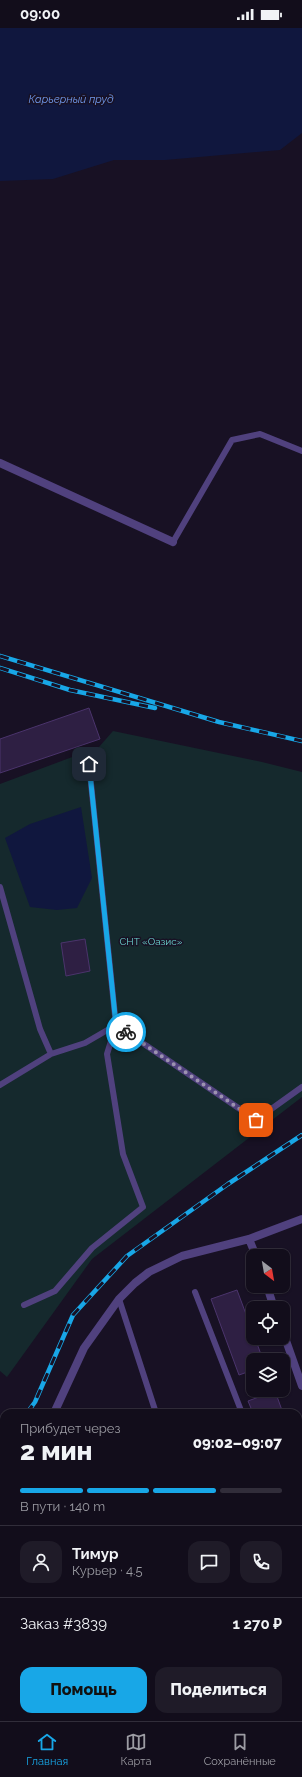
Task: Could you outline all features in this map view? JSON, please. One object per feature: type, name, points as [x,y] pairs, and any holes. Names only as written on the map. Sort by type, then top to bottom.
[{"type":"street","points":[[0,463],[173,542]]},
{"type":"street","points":[[56,1409],[84,1348],[119,1299],[149,1272],[182,1256],[249,1239],[302,1219]]},
{"type":"street","points":[[249,1239],[253,1249]]},
{"type":"street","points":[[288,1345],[302,1386]]},
{"type":"lane","points":[[173,542],[232,440],[260,434],[302,451]]},
{"type":"lane","points":[[24,1304],[55,1291],[92,1248],[143,1207],[123,1154],[107,1054],[116,1025],[89,764]]},
{"type":"lane","points":[[0,887],[40,1029],[51,1054]]},
{"type":"lane","points":[[0,1085],[51,1054],[85,1043],[116,1025]]},
{"type":"lane","points":[[116,1025],[256,1120],[302,1087]]},
{"type":"lane","points":[[196,1292],[240,1409]]},
{"type":"lane","points":[[119,1299],[155,1409]]},
{"type":"green space","name":"СНТ «Оазис»","points":[[113,731],[262,762],[302,772],[302,1097],[92,1259],[7,1377],[0,1371],[0,784],[99,747]]},
{"type":"water","name":"Карьерный пруд","points":[[0,28],[302,28],[302,133],[280,150],[165,160],[114,160],[53,179],[0,181]]},
{"type":"water","points":[[81,807],[92,878],[77,908],[57,910],[30,907],[5,838],[30,824]]},
{"type":"building","points":[[89,708],[100,739],[0,773],[0,739]]},
{"type":"building","points":[[85,939],[90,971],[66,976],[61,943]]},
{"type":"building","points":[[237,1290],[246,1314],[246,1345],[258,1345],[260,1353],[246,1353],[246,1372],[239,1375],[211,1299]]},
{"type":"building","points":[[259,1397],[277,1397],[282,1409],[251,1409],[248,1401]]},
{"type":"railway","points":[[0,656],[219,722],[302,741]]},
{"type":"railway","points":[[0,668],[70,690],[155,708]]},
{"type":"railway","points":[[30,1409],[35,1402],[73,1315],[127,1256],[228,1184],[302,1135]]},
{"type":"way so far","points":[[126,1032],[256,1120]]},
{"type":"route","points":[[89,764],[116,1025],[126,1032]]}]
